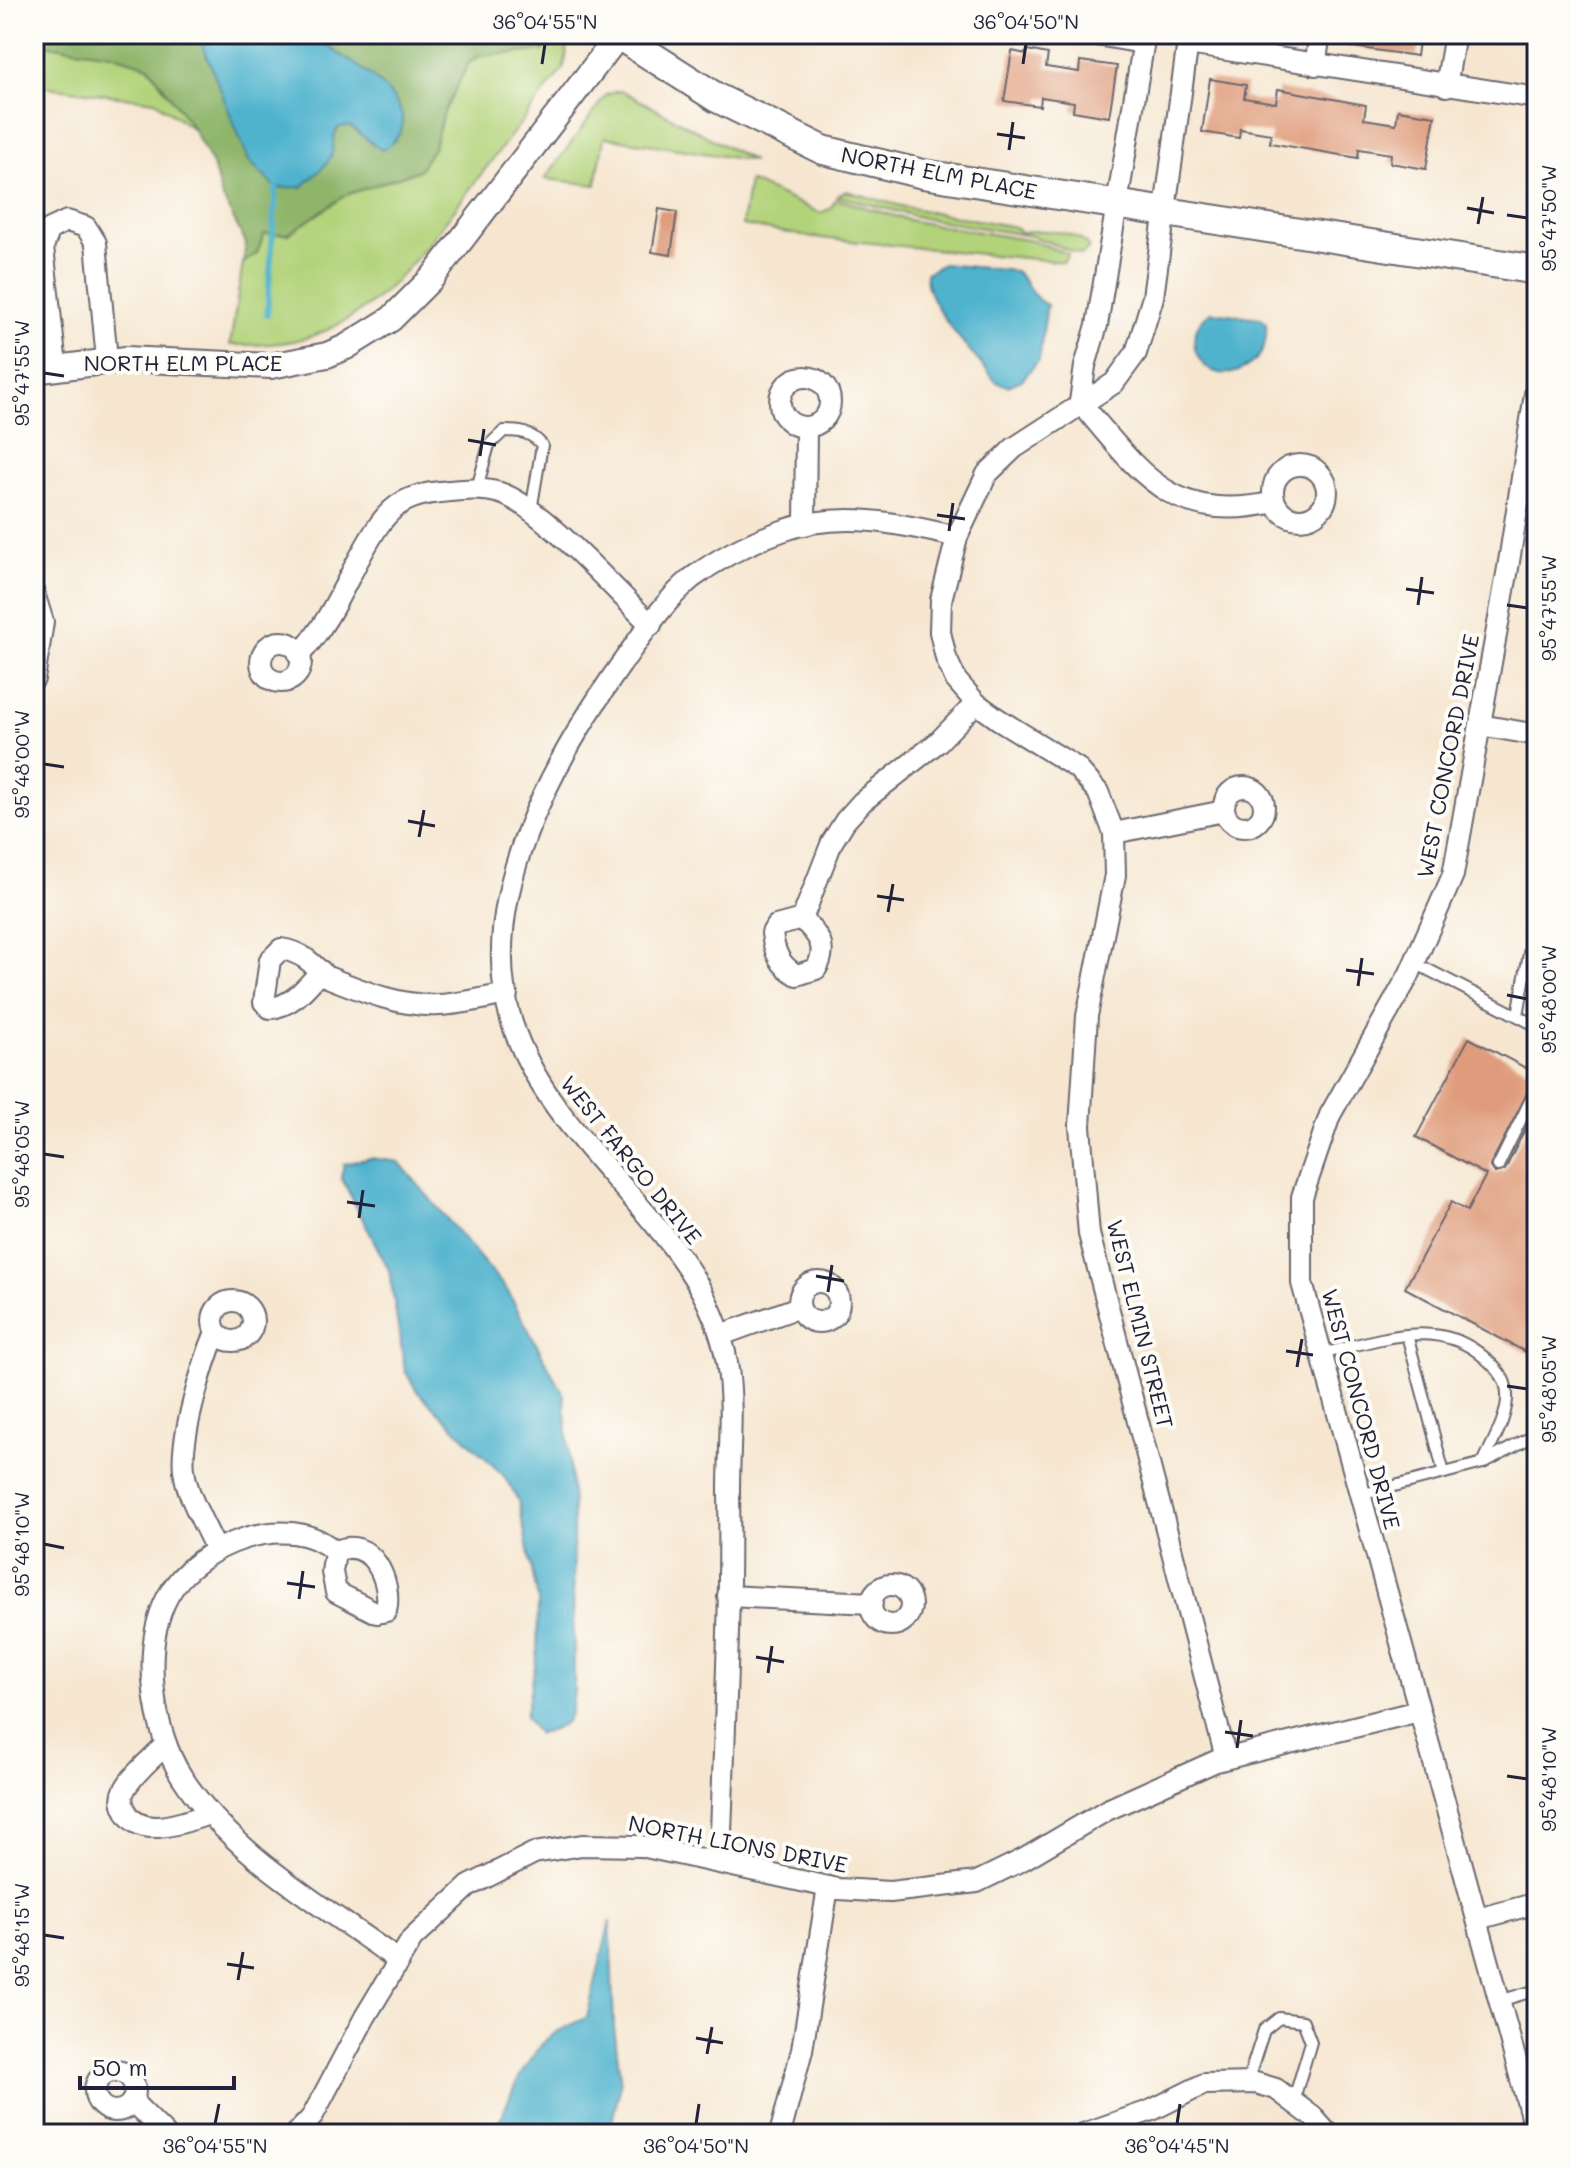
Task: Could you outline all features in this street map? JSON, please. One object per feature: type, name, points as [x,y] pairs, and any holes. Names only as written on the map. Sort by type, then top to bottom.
[{"type":"main road","name":"NORTH ELM PLACE","points":[[618,34],[717,98],[823,150],[923,174],[1537,270]]},
{"type":"street","name":"NORTH ELM PLACE","points":[[45,368],[107,360],[271,366],[327,355],[368,335],[391,319],[432,278],[618,34]]},
{"type":"street","points":[[1091,34],[1144,39],[1118,205],[1080,402],[1137,469],[1180,500],[1224,509],[1275,502]]},
{"type":"street","points":[[1315,65],[1320,34]]},
{"type":"street","points":[[1446,86],[1455,34]]},
{"type":"street","points":[[1188,39],[1315,65],[1537,98]]},
{"type":"street","name":"WEST ELMIN STREET","points":[[1188,39],[1153,297],[1136,353],[1114,383],[1080,402],[1014,448],[987,474],[957,537],[941,600],[940,632],[946,658],[956,680],[976,703],[1077,768],[1098,792],[1114,833],[1115,875],[1087,1016],[1080,1126],[1089,1234],[1226,1758]]},
{"type":"street","points":[[45,368],[43,247],[50,229],[67,221],[86,227],[96,243],[107,360]]},
{"type":"street","name":"WEST CONCORD DRIVE","points":[[1536,2134],[1302,1283],[1302,1197],[1330,1115],[1415,963],[1453,875],[1537,381]]},
{"type":"street","points":[[805,525],[806,427]]},
{"type":"street","points":[[299,655],[325,624],[379,526],[395,506],[418,495],[477,488],[501,493],[531,511],[651,625]]},
{"type":"street","name":"WEST FARGO DRIVE","points":[[720,1862],[728,1596],[728,1367],[721,1335],[681,1255],[584,1147],[543,1092],[512,1023],[507,994],[504,920],[526,831],[576,728],[651,625],[690,580],[737,549],[805,525],[832,520],[895,522],[957,537]]},
{"type":"street","points":[[34,593],[43,622],[34,679]]},
{"type":"street","points":[[802,919],[832,842],[845,821],[862,802],[929,750],[976,703]]},
{"type":"street","points":[[1480,725],[1537,735]]},
{"type":"street","points":[[1114,833],[1224,811]]},
{"type":"street","points":[[321,971],[363,992],[405,1002],[438,1005],[507,994]]},
{"type":"street","points":[[721,1335],[799,1307]]},
{"type":"street","points":[[216,1332],[205,1359],[183,1467],[189,1492],[216,1550]]},
{"type":"street","points":[[335,1552],[312,1535],[275,1531],[216,1550],[169,1594],[154,1635],[159,1729],[181,1776],[224,1833],[399,1961]]},
{"type":"street","points":[[728,1596],[872,1603]]},
{"type":"street","name":"NORTH LIONS DRIVE","points":[[296,2134],[312,2117],[412,1939],[469,1886],[534,1853],[582,1845],[641,1846],[828,1887],[890,1892],[977,1882],[1024,1859],[1107,1810],[1226,1758],[1419,1711]]},
{"type":"street","points":[[166,1744],[124,1790],[121,1800],[126,1813],[138,1824],[150,1827],[210,1814]]},
{"type":"street","points":[[780,2134],[802,2050],[828,1887]]},
{"type":"street","points":[[1478,1919],[1537,1903]]},
{"type":"street","points":[[1083,2134],[1152,2110],[1204,2084],[1252,2083],[1276,2089],[1328,2134]]},
{"type":"street","points":[[132,2101],[165,2134]]},
{"type":"lane","points":[[477,488],[489,445],[504,431],[521,431],[535,437],[542,445],[531,511]]},
{"type":"lane","points":[[1518,1015],[1533,931],[1537,926]]},
{"type":"lane","points":[[1415,963],[1537,1026]]},
{"type":"lane","points":[[1498,1166],[1537,1087]]},
{"type":"lane","points":[[1321,1354],[1407,1335],[1450,1336],[1473,1347],[1501,1372],[1508,1394],[1483,1463]]},
{"type":"lane","points":[[1407,1335],[1444,1473]]},
{"type":"lane","points":[[1360,1495],[1483,1463],[1537,1434]]},
{"type":"lane","points":[[1499,2001],[1537,1990]]},
{"type":"lane","points":[[1252,2083],[1264,2030],[1279,2018],[1303,2021],[1311,2042],[1293,2102]]},
{"type":"green space","points":[[34,34],[550,34],[543,51],[477,56],[468,64],[444,112],[433,148],[419,170],[346,195],[288,234],[264,234],[257,253],[243,263],[246,243],[221,195],[214,169],[194,130],[149,66],[111,54],[34,43]]},
{"type":"green space","points":[[550,34],[557,34],[564,42],[566,54],[563,69],[420,254],[383,293],[340,324],[315,335],[284,343],[230,345],[243,263],[257,253],[264,234],[288,234],[346,195],[419,170],[433,148],[444,112],[468,64],[485,54],[547,44]]},
{"type":"green space","points":[[34,43],[111,54],[148,66],[194,130],[155,101],[34,85]]},
{"type":"green space","points":[[618,91],[753,161],[604,137],[596,185],[545,179],[606,95]]},
{"type":"green space","points":[[749,181],[820,213],[830,209],[836,199],[912,221],[1033,241],[1068,254],[1064,262],[810,237],[742,225]]},
{"type":"green space","points":[[846,191],[905,207],[1015,227],[1021,233],[1046,231],[1066,234],[1076,237],[1089,248],[1082,255],[1032,236],[923,218],[837,196]]},
{"type":"water","points":[[284,31],[314,35],[363,70],[391,95],[400,109],[403,124],[397,137],[381,150],[350,126],[339,127],[332,154],[321,170],[302,187],[276,188],[249,161],[198,34]]},
{"type":"water","points":[[943,264],[1015,271],[1038,299],[1047,305],[1039,360],[1022,380],[1008,386],[996,382],[942,315],[927,286],[926,273]]},
{"type":"water","points":[[1211,312],[1260,318],[1266,323],[1260,354],[1237,372],[1222,373],[1200,361],[1194,336],[1200,323]]},
{"type":"water","points":[[370,1158],[399,1162],[507,1290],[564,1395],[573,1504],[574,1690],[566,1721],[548,1731],[538,1734],[525,1717],[537,1656],[538,1600],[518,1500],[504,1476],[417,1391],[405,1371],[389,1270],[341,1177],[344,1164]]},
{"type":"water","points":[[610,1921],[614,2027],[621,2084],[609,2134],[495,2134],[516,2084],[537,2050],[560,2030],[587,2017]]},
{"type":"building","points":[[1333,34],[1420,34],[1417,56],[1332,44]]},
{"type":"building","points":[[1027,50],[1048,54],[1046,67],[1079,72],[1080,61],[1117,66],[1109,117],[1073,111],[1074,102],[1041,97],[1040,106],[1004,101],[1012,51],[1026,54]]},
{"type":"building","points":[[1210,79],[1246,85],[1244,98],[1276,103],[1278,89],[1366,105],[1364,119],[1396,124],[1398,110],[1435,116],[1426,169],[1390,163],[1391,154],[1359,149],[1358,158],[1270,143],[1271,134],[1240,129],[1239,138],[1202,132]]},
{"type":"building","points":[[659,209],[677,212],[671,255],[652,252]]},
{"type":"building","points":[[1469,1038],[1537,1074],[1490,1166],[1495,1173],[1505,1170],[1537,1105],[1537,1358],[1405,1288],[1451,1202],[1467,1211],[1486,1175],[1416,1137]]},
{"type":"waterway","points":[[267,315],[276,188]]}]
